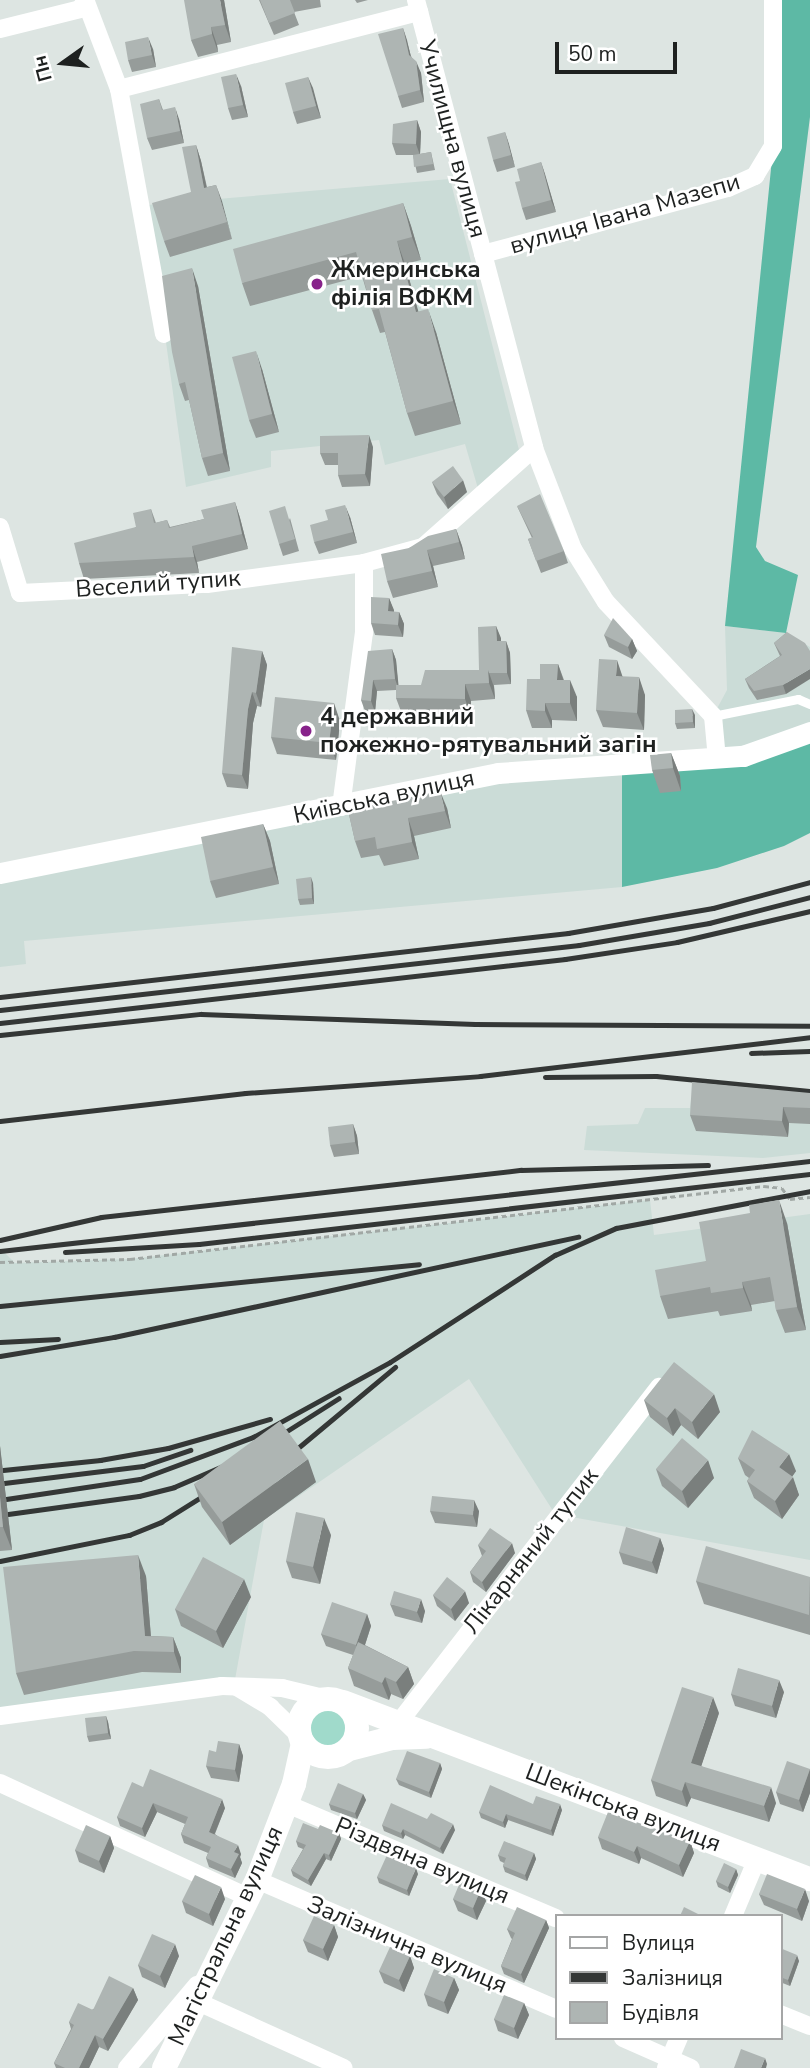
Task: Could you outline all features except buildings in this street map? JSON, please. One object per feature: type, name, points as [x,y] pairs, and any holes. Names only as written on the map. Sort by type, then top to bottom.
[{"type":"main road","name":"Шекінська вулиця","points":[[336,1701],[400,1721],[810,1879]]},
{"type":"main road","points":[[336,1701],[354,1713],[358,1728],[343,1752],[321,1756],[302,1739],[303,1713],[314,1703],[336,1701]]},
{"type":"main road","name":"Шекінська вулиця","points":[[343,1752],[392,1738],[437,1737]]},
{"type":"main road","name":"Магістральна вулиця","points":[[164,2068],[253,1888],[287,1804],[302,1739]]},
{"type":"main road","name":"Магістральна вулиця","points":[[287,1804],[343,1752]]},
{"type":"street","name":"вулиця Івана Мазепи","points":[[483,254],[728,188],[755,176],[766,164],[775,129],[773,0]]},
{"type":"street","points":[[0,29],[80,9],[86,1]]},
{"type":"street","points":[[86,1],[119,89],[164,334]]},
{"type":"street","name":"Училищна вулиця","points":[[417,6],[534,448],[589,578],[713,716]]},
{"type":"street","points":[[119,89],[417,6]]},
{"type":"street","points":[[341,807],[364,633],[364,564],[424,547],[534,448]]},
{"type":"street","name":"Веселий тупик","points":[[0,527],[20,593],[207,584],[364,564]]},
{"type":"street","points":[[713,716],[717,760]]},
{"type":"street","name":"Київська вулиця","points":[[0,873],[341,807],[498,773],[717,760],[771,749],[810,732]]},
{"type":"street","name":"Лікарняний тупик","points":[[400,1721],[663,1382]]},
{"type":"street","points":[[234,1685],[270,1707],[302,1739]]},
{"type":"street","name":"Шекінська вулиця","points":[[0,1716],[234,1685],[282,1688],[336,1701]]},
{"type":"street","name":"Залізнична вулиця","points":[[0,1783],[554,2009]]},
{"type":"street","name":"Різдвяна вулиця","points":[[287,1804],[554,1917]]},
{"type":"street","points":[[734,1914],[757,1859]]},
{"type":"street","points":[[127,2068],[213,1966]]},
{"type":"street","points":[[196,2001],[344,2068]]},
{"type":"street","points":[[782,2015],[810,2026]]},
{"type":"street","points":[[627,2040],[668,2063],[691,2068]]},
{"type":"street","points":[[668,2063],[679,2040]]},
{"type":"lane","points":[[713,716],[798,699],[810,704]]},
{"type":"path","points":[[0,1262],[130,1259],[765,1186],[782,1188],[790,1199],[810,1197]]},
{"type":"shaded area","name":"Жмеринська філія ВФКМ","points":[[450,179],[519,450],[479,492],[465,444],[385,465],[379,440],[271,451],[271,467],[186,487],[147,205]]},
{"type":"shaded area","points":[[725,626],[786,633],[810,647],[810,732],[717,759],[713,716],[727,690]]},
{"type":"shaded area","points":[[622,765],[622,887],[24,941],[26,964],[0,967],[0,873],[341,807]]},
{"type":"shaded area","points":[[691,1100],[810,1109],[810,1153],[763,1158],[584,1150],[587,1126],[638,1124],[645,1108],[690,1108]]},
{"type":"shaded area","points":[[650,1200],[654,1235],[810,1214],[810,1560],[555,1514],[469,1379],[264,1520],[234,1685],[0,1716],[0,1248],[15,1263],[130,1259]]},
{"type":"green space","points":[[773,0],[810,0],[810,117],[756,547],[765,561],[798,575],[786,633],[725,626],[775,129]]},
{"type":"green space","points":[[810,732],[810,833],[784,846],[717,868],[622,887],[622,765],[717,759]]},
{"type":"green space","points":[[329,1708],[337,1709],[343,1714],[348,1720],[348,1736],[343,1742],[337,1747],[329,1748],[321,1747],[315,1742],[310,1736],[309,1728],[310,1720],[315,1714],[321,1709]]},
{"type":"railway","points":[[0,997],[568,933],[713,908],[810,882]]},
{"type":"railway","points":[[0,1010],[579,945],[709,923],[810,897]]},
{"type":"railway","points":[[0,1023],[565,959],[677,942],[810,911]]},
{"type":"railway","points":[[0,1035],[201,1014],[475,1024],[810,1026]]},
{"type":"railway","points":[[0,1121],[245,1093],[480,1076],[810,1037]]},
{"type":"railway","points":[[751,1053],[810,1051]]},
{"type":"railway","points":[[545,1077],[656,1076],[810,1091]]},
{"type":"railway","points":[[0,1251],[810,1161]]},
{"type":"railway","points":[[0,1240],[101,1217],[521,1170],[708,1165]]},
{"type":"railway","points":[[65,1252],[199,1244],[810,1174]]},
{"type":"railway","points":[[6,1499],[140,1479],[253,1437],[390,1362],[555,1255],[616,1228],[810,1191]]},
{"type":"railway","points":[[0,1356],[114,1337],[578,1237]]},
{"type":"railway","points":[[0,1306],[419,1264]]},
{"type":"railway","points":[[0,1342],[58,1339]]},
{"type":"railway","points":[[293,1452],[395,1367]]},
{"type":"railway","points":[[271,1441],[339,1398]]},
{"type":"railway","points":[[3,1470],[100,1460],[168,1448],[270,1419]]},
{"type":"railway","points":[[4,1483],[143,1466],[190,1450]]},
{"type":"railway","points":[[8,1514],[139,1496],[174,1487],[225,1465]]},
{"type":"railway","points":[[0,1561],[129,1535],[161,1522],[214,1489]]},
{"type":"place","name":"Жмеринська філія ВФКМ","points":[[317,284]]},
{"type":"place","name":"4 державний пожежно-рятувальний загін","points":[[306,731]]}]
